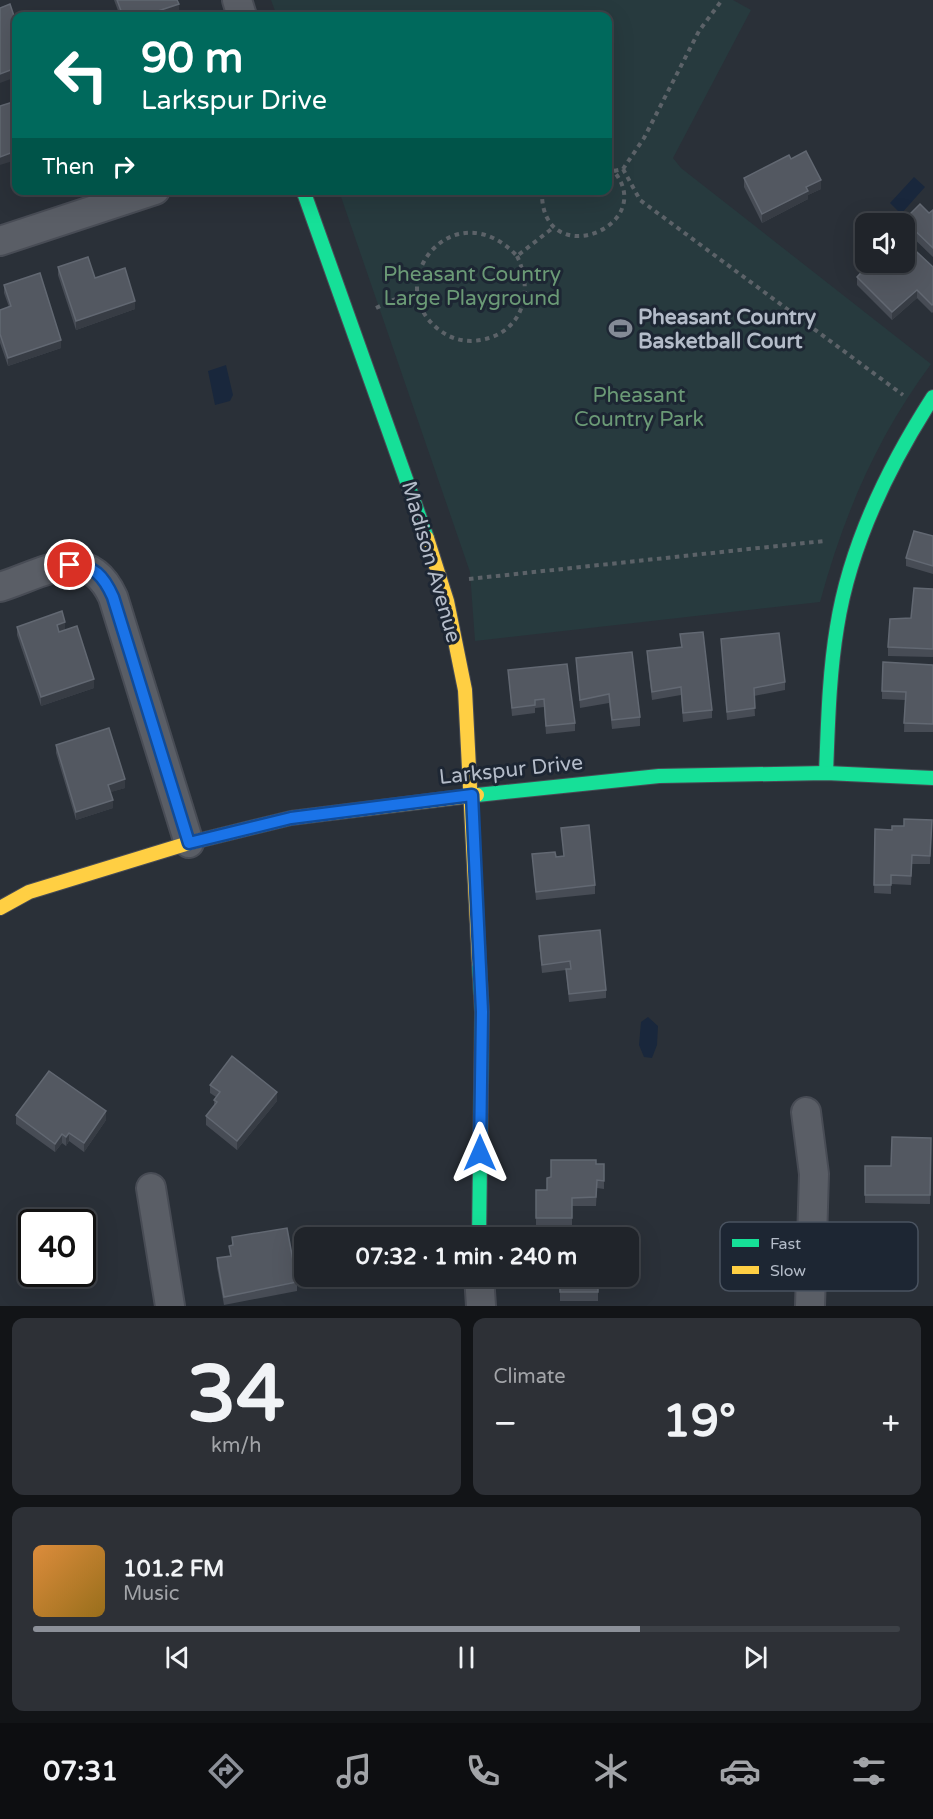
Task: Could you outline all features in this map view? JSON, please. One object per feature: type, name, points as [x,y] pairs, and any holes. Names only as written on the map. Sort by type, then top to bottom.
[{"type":"street","points":[[0,241],[140,195]]},
{"type":"street","name":"Madison Avenue","points":[[305,195],[416,503],[447,601],[465,690],[482,1012],[479,1227]]},
{"type":"street","points":[[826,773],[834,655],[841,605],[856,554],[885,477],[933,397]]},
{"type":"street","points":[[0,587],[70,565],[90,567],[104,580],[113,597],[189,843]]},
{"type":"street","name":"Larkspur Drive","points":[[0,908],[29,892],[189,843],[291,818],[472,795],[659,776],[826,773],[933,778]]},
{"type":"street","points":[[806,1112],[814,1174],[813,1222]]},
{"type":"street","points":[[151,1188],[170,1306]]},
{"type":"street","points":[[480,1287],[481,1306]]},
{"type":"street","points":[[810,1291],[810,1306]]},
{"type":"path","points":[[542,195],[541,203],[546,216],[554,227],[566,234],[579,237],[593,236],[606,230],[616,220],[622,207],[620,182],[614,171],[623,169],[644,138],[699,31],[722,0]]},
{"type":"path","points":[[623,169],[640,200],[904,395]]},
{"type":"path","points":[[517,256],[554,227]]},
{"type":"path","points":[[473,232],[490,235],[506,243],[517,256],[525,271],[527,288],[524,305],[514,322],[500,334],[482,340],[463,341],[445,335],[431,323],[421,307],[418,294],[419,270],[428,253],[441,242],[456,234],[473,232]]},
{"type":"path","points":[[376,308],[393,300],[418,294]]},
{"type":"path","points":[[467,579],[824,541]]},
{"type":"green space","name":"Pheasant Country Park","points":[[271,0],[733,0],[751,10],[673,158],[681,168],[931,364],[894,420],[864,477],[840,538],[820,602],[475,641],[470,572],[340,195],[612,195],[612,12],[276,12]]},
{"type":"water","points":[[914,177],[925,187],[902,213],[890,203]]},
{"type":"water","points":[[226,365],[233,395],[230,401],[215,405],[208,371]]},
{"type":"water","points":[[648,1017],[658,1026],[657,1045],[652,1058],[644,1057],[639,1045],[641,1022]]},
{"type":"building","points":[[117,0],[177,0],[179,4],[155,12],[122,12]]},
{"type":"building","points":[[10,4],[13,12],[12,70],[0,74],[0,8]]},
{"type":"building","points":[[12,102],[12,152],[0,157],[0,106]]},
{"type":"building","points":[[806,151],[821,180],[806,187],[808,191],[762,214],[744,178],[789,155],[791,159]]},
{"type":"building","points":[[920,204],[929,213],[933,210],[933,248],[915,231],[915,213],[911,213]]},
{"type":"building","points":[[915,250],[933,267],[933,304],[917,290],[892,312],[857,277],[861,273],[915,273]]},
{"type":"building","points":[[88,257],[95,278],[125,268],[135,301],[76,321],[58,267]]},
{"type":"building","points":[[40,273],[61,340],[8,358],[0,334],[0,310],[11,306],[4,285]]},
{"type":"building","points":[[914,531],[933,536],[933,566],[906,558]]},
{"type":"building","points":[[914,588],[933,589],[933,649],[888,647],[890,619],[911,618]]},
{"type":"building","points":[[62,611],[65,622],[57,625],[59,632],[77,626],[94,679],[41,697],[17,627]]},
{"type":"building","points":[[703,632],[712,710],[683,713],[681,687],[652,692],[647,651],[682,647],[680,634]]},
{"type":"building","points":[[779,633],[785,682],[754,688],[755,708],[727,712],[721,639]]},
{"type":"building","points":[[632,652],[640,717],[612,720],[609,694],[580,700],[576,658]]},
{"type":"building","points":[[883,662],[933,665],[933,724],[904,723],[906,692],[882,691]]},
{"type":"building","points":[[567,664],[575,723],[546,726],[544,699],[535,700],[535,705],[512,708],[508,670]]},
{"type":"building","points":[[109,728],[125,779],[108,785],[113,800],[76,812],[56,745]]},
{"type":"building","points":[[904,819],[932,820],[930,856],[912,855],[911,876],[891,875],[891,885],[874,885],[875,829],[892,830],[892,826],[904,826]]},
{"type":"building","points":[[589,825],[595,885],[536,892],[532,854],[555,852],[556,857],[564,856],[561,828]]},
{"type":"building","points":[[600,930],[606,990],[569,994],[566,969],[571,969],[570,961],[542,965],[539,936]]},
{"type":"building","points":[[232,1056],[277,1092],[237,1141],[206,1116],[217,1102],[214,1100],[220,1092],[210,1085]]},
{"type":"building","points":[[49,1071],[106,1111],[84,1143],[69,1133],[66,1137],[62,1134],[55,1144],[16,1115]]},
{"type":"building","points":[[892,1137],[931,1138],[930,1195],[865,1195],[865,1166],[891,1166]]},
{"type":"building","points":[[551,1160],[596,1160],[596,1164],[604,1164],[604,1181],[597,1180],[596,1197],[572,1198],[572,1218],[536,1218],[536,1190],[547,1190],[547,1178],[551,1177]]},
{"type":"building","points":[[287,1228],[294,1266],[294,1283],[224,1297],[217,1258],[231,1256],[229,1246],[233,1245],[232,1237]]},
{"type":"building","points":[[560,1287],[598,1287],[598,1292],[560,1292]]},
{"type":"traffic: fast","points":[[305,195],[427,538]]},
{"type":"traffic: fast","points":[[826,773],[834,645],[851,566],[861,536],[886,479],[933,397]]},
{"type":"traffic: fast","points":[[477,795],[659,776],[826,773],[933,778]]},
{"type":"traffic: fast","points":[[479,963],[482,1012],[479,1227]]},
{"type":"traffic: slow","points":[[427,538],[447,601],[465,690],[479,963]]},
{"type":"traffic: slow","points":[[0,908],[29,892],[189,843],[291,818],[477,795]]},
{"type":"place","name":"Pheasant Country Basketball Court","points":[[620,329]]},
{"type":"route","points":[[70,565],[80,564],[99,573],[113,597],[189,843],[291,818],[472,795],[482,1012],[480,1153]]},
{"type":"park label","name":"Pheasant Country Large Playground","points":[[472,286]]}]
